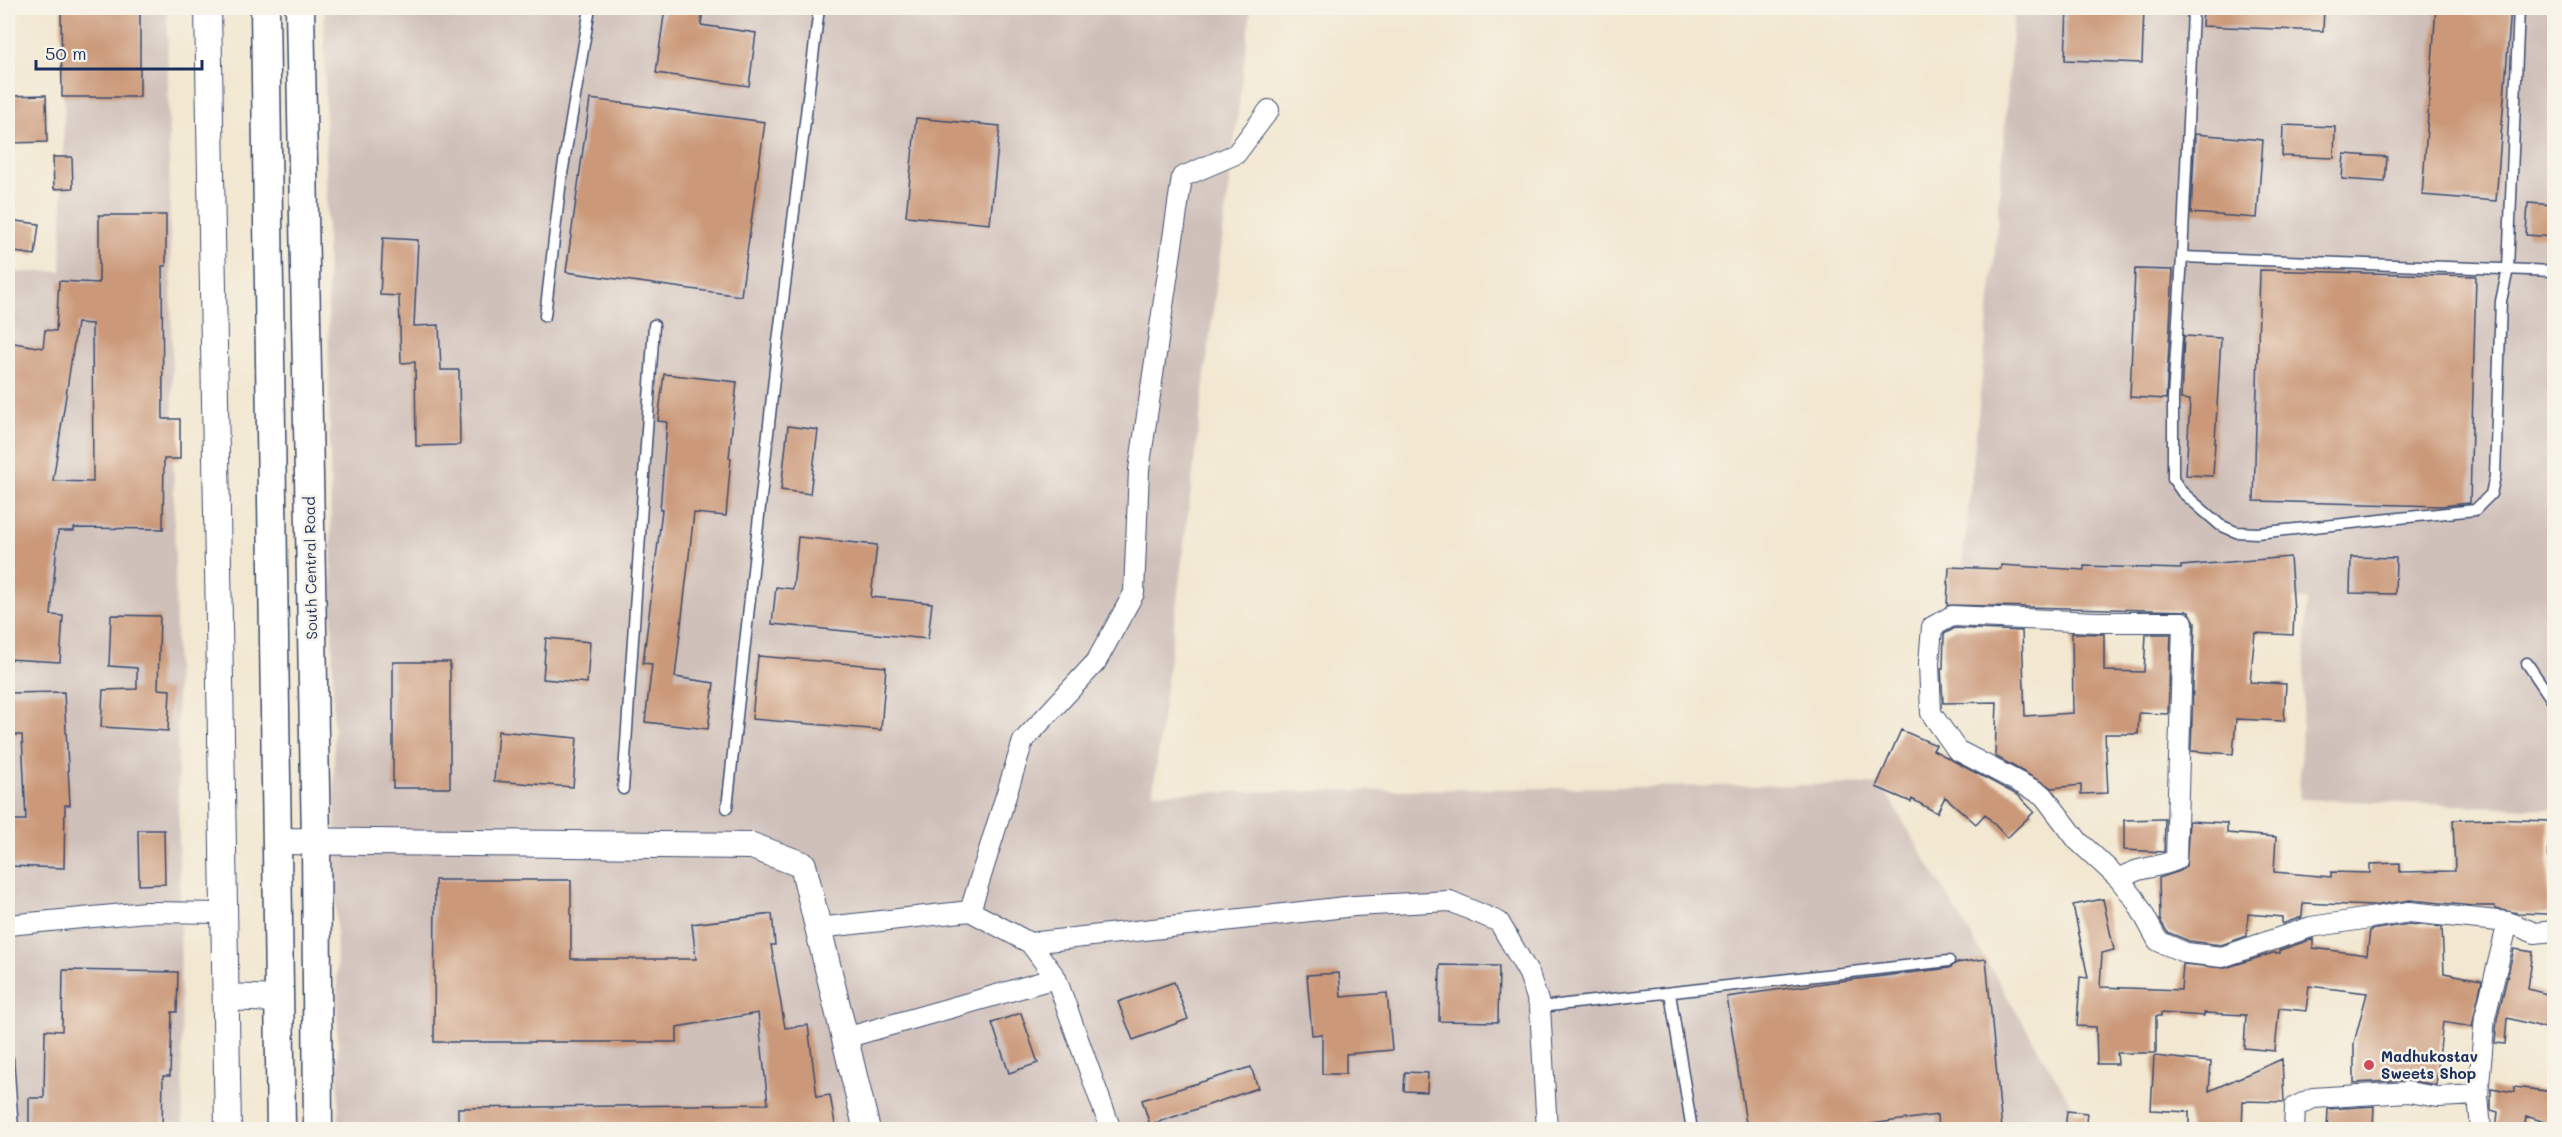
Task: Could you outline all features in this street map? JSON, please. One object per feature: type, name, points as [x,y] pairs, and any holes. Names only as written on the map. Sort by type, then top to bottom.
[{"type":"main road","points":[[265,8],[281,1130]]},
{"type":"main road","name":"South Central Road","points":[[300,8],[316,840],[318,1130]]},
{"type":"street","points":[[208,8],[228,1130]]},
{"type":"street","points":[[970,911],[1023,741],[1096,662],[1134,593],[1139,470],[1182,177],[1236,154],[1269,110]]},
{"type":"street","points":[[2119,879],[2134,870],[2161,867],[2176,860],[2183,622],[2098,622],[1952,616],[1932,627],[1929,663],[1930,713],[1957,750],[2043,795],[2078,841],[2119,879],[2134,899],[2158,941],[2186,953],[2222,957],[2311,927],[2409,912],[2508,922],[2535,933],[2554,931]]},
{"type":"street","points":[[278,841],[752,846],[803,865],[867,1130]]},
{"type":"street","points":[[1030,942],[1354,906],[1450,901],[1499,922],[1529,974],[1540,1007],[1547,1130]]},
{"type":"street","points":[[818,928],[970,911],[1030,942],[1056,978],[1111,1130]]},
{"type":"street","points":[[8,925],[146,912],[224,913]]},
{"type":"street","points":[[2481,1130],[2478,1095],[2485,1017],[2508,922]]},
{"type":"street","points":[[845,1038],[1056,978]]},
{"type":"street","points":[[226,997],[280,999]]},
{"type":"street","points":[[2294,1130],[2295,1107],[2313,1098],[2408,1092],[2438,1097],[2478,1095]]},
{"type":"lane","points":[[545,316],[561,180],[590,8]]},
{"type":"lane","points":[[727,808],[778,342],[819,8]]},
{"type":"lane","points":[[2193,11],[2173,398],[2173,479],[2182,492],[2220,525],[2236,531],[2257,533],[2475,510],[2491,494],[2496,476],[2501,301],[2508,269],[2519,8]]},
{"type":"lane","points":[[2182,257],[2554,271]]},
{"type":"lane","points":[[623,789],[654,325]]},
{"type":"lane","points":[[2527,663],[2554,703]]},
{"type":"lane","points":[[1540,1007],[1949,961]]},
{"type":"lane","points":[[1670,993],[1692,1130]]},
{"type":"lane","points":[[8,1059],[13,1130]]},
{"type":"shaded area","points":[[66,8],[167,8],[183,1129],[8,1129],[8,273],[61,271]]},
{"type":"shaded area","points":[[324,8],[1251,8],[1153,793],[1881,784],[2086,1129],[339,1129]]},
{"type":"shaded area","points":[[2014,8],[2554,8],[2554,809],[2299,799],[2307,600],[1960,587],[1994,262]]},
{"type":"building","points":[[61,8],[140,8],[140,97],[62,97]]},
{"type":"building","points":[[665,8],[703,8],[701,25],[756,33],[749,86],[656,73]]},
{"type":"building","points":[[2067,8],[2144,8],[2142,63],[2065,60]]},
{"type":"building","points":[[2203,8],[2324,8],[2323,31],[2202,26]]},
{"type":"building","points":[[2436,8],[2511,8],[2496,201],[2422,195]]},
{"type":"building","points":[[46,95],[47,142],[8,143],[8,96]]},
{"type":"building","points":[[590,99],[765,122],[741,296],[566,272]]},
{"type":"building","points":[[916,118],[1000,126],[990,224],[906,216]]},
{"type":"building","points":[[2283,125],[2335,127],[2334,158],[2282,156]]},
{"type":"building","points":[[2195,134],[2263,140],[2257,218],[2191,213]]},
{"type":"building","points":[[2344,154],[2387,157],[2385,182],[2342,179]]},
{"type":"building","points":[[53,157],[72,157],[73,188],[54,189]]},
{"type":"building","points":[[2528,203],[2554,205],[2554,237],[2526,235]]},
{"type":"building","points":[[99,215],[166,215],[166,266],[162,266],[163,419],[180,419],[180,459],[164,459],[163,529],[74,528],[74,531],[58,531],[51,615],[63,616],[60,662],[8,659],[8,342],[43,348],[45,330],[56,331],[59,281],[99,283]],"holes":[[[77,323],[92,324],[93,482],[53,481]]]},
{"type":"building","points":[[8,220],[39,224],[35,255],[8,251]]},
{"type":"building","points":[[383,238],[418,240],[414,326],[439,325],[441,370],[459,370],[460,445],[416,446],[415,362],[401,363],[399,296],[380,295]]},
{"type":"building","points":[[2135,269],[2173,270],[2166,399],[2130,397]]},
{"type":"building","points":[[2260,270],[2476,276],[2470,503],[2441,506],[2254,501]]},
{"type":"building","points":[[2184,336],[2221,338],[2213,476],[2186,475],[2190,400],[2181,399]]},
{"type":"building","points":[[664,374],[737,382],[726,516],[694,513],[675,677],[714,683],[708,729],[645,722],[652,664],[643,663],[662,510],[660,510],[667,422],[658,421]]},
{"type":"building","points":[[788,426],[818,430],[810,494],[781,490]]},
{"type":"building","points":[[798,537],[877,545],[871,597],[932,603],[928,639],[772,624],[776,587],[793,589]]},
{"type":"building","points":[[2290,557],[2294,611],[2293,635],[2255,633],[2250,682],[2286,684],[2284,721],[2236,719],[2233,754],[2191,751],[2195,622],[2189,611],[1947,605],[1949,567],[2001,569],[2001,565],[2084,570],[2084,566],[2181,569],[2181,566]]},
{"type":"building","points":[[2351,557],[2396,558],[2395,594],[2350,593]]},
{"type":"building","points":[[111,615],[160,616],[158,689],[170,690],[168,731],[101,727],[103,690],[137,689],[137,668],[109,666]]},
{"type":"building","points":[[1955,628],[2022,631],[2025,716],[2073,713],[2072,633],[2104,634],[2104,671],[2144,672],[2146,634],[2171,634],[2168,714],[2139,713],[2138,734],[2105,734],[2108,793],[2081,794],[2081,785],[2052,788],[1995,756],[1997,702],[1943,703],[1941,668],[1943,668],[1944,634]]},
{"type":"building","points":[[546,638],[590,642],[587,683],[543,679]]},
{"type":"building","points":[[758,656],[886,667],[881,730],[752,719]]},
{"type":"building","points":[[393,662],[450,662],[450,788],[393,788]]},
{"type":"building","points":[[64,692],[70,805],[65,805],[64,868],[8,866],[8,820],[26,820],[22,735],[8,735],[8,693]]},
{"type":"building","points":[[1901,730],[1936,745],[1933,750],[2019,796],[2034,812],[2007,838],[1985,814],[1976,824],[1945,797],[1937,813],[1912,799],[1911,802],[1876,787]]},
{"type":"building","points":[[498,731],[577,738],[573,787],[494,781]]},
{"type":"building","points":[[2165,819],[2164,852],[2124,850],[2124,820]]},
{"type":"building","points":[[2453,820],[2549,821],[2548,914],[2518,913],[2495,909],[2495,906],[2410,900],[2372,906],[2303,903],[2302,917],[2282,924],[2282,917],[2248,914],[2247,936],[2221,945],[2189,941],[2167,932],[2160,920],[2159,878],[2180,871],[2186,866],[2189,821],[2227,823],[2227,833],[2276,837],[2274,872],[2331,877],[2331,872],[2370,873],[2370,864],[2400,863],[2400,872],[2455,871]]},
{"type":"building","points":[[138,830],[164,830],[165,884],[139,885]]},
{"type":"building","points":[[435,880],[571,880],[571,959],[696,959],[692,924],[772,914],[775,945],[771,945],[785,1028],[808,1025],[817,1097],[830,1095],[836,1130],[458,1130],[458,1108],[768,1104],[758,1013],[677,1027],[677,1042],[434,1042]]},
{"type":"building","points":[[2103,899],[2114,950],[2102,953],[2100,987],[2181,990],[2183,964],[2225,968],[2273,953],[2280,953],[2280,950],[2313,939],[2313,948],[2367,955],[2370,930],[2409,924],[2442,927],[2444,973],[2482,980],[2472,1027],[2443,1022],[2436,1085],[2408,1080],[2354,1083],[2354,1043],[2367,993],[2309,986],[2306,1011],[2279,1008],[2275,1051],[2244,1048],[2246,1015],[2204,1013],[2204,1016],[2161,1013],[2161,1016],[2156,1016],[2156,1053],[2117,1053],[2118,1064],[2097,1064],[2096,1027],[2077,1026],[2080,977],[2088,978],[2073,905]]},
{"type":"building","points":[[2514,949],[2533,952],[2528,989],[2554,996],[2554,1030],[2507,1018],[2505,1044],[2495,1043],[2497,1019]]},
{"type":"building","points":[[1986,959],[2002,1130],[1938,1130],[1937,1115],[1826,1130],[1747,1130],[1727,997],[1950,968],[1956,963]]},
{"type":"building","points":[[1440,965],[1499,966],[1498,1022],[1439,1021]]},
{"type":"building","points":[[63,970],[178,972],[177,1012],[172,1012],[170,1076],[163,1076],[162,1130],[29,1130],[29,1098],[44,1098],[45,1030],[62,1031]]},
{"type":"building","points":[[1339,973],[1341,997],[1387,993],[1392,1050],[1346,1054],[1346,1074],[1322,1074],[1322,1034],[1312,1035],[1307,975]]},
{"type":"building","points":[[1174,982],[1188,1019],[1133,1040],[1118,1002]]},
{"type":"building","points":[[1021,1013],[1038,1063],[1009,1073],[992,1023]]},
{"type":"building","points":[[2154,1056],[2211,1062],[2209,1091],[2282,1059],[2284,1102],[2243,1101],[2242,1130],[2189,1130],[2189,1112],[2151,1110]]},
{"type":"building","points":[[1251,1067],[1258,1088],[1150,1125],[1142,1100]]},
{"type":"building","points":[[1405,1072],[1428,1073],[1427,1092],[1404,1091]]},
{"type":"building","points":[[2514,1087],[2554,1092],[2554,1125],[2526,1116],[2524,1130],[2496,1130],[2498,1112],[2491,1110],[2491,1088],[2514,1092]]},
{"type":"building","points":[[2374,1106],[2373,1130],[2327,1129],[2328,1109]]},
{"type":"building","points":[[2067,1111],[2087,1113],[2085,1130],[2065,1130]]},
{"type":"place","name":"Madhukostav Sweets Shop","points":[[2369,1065]]}]
